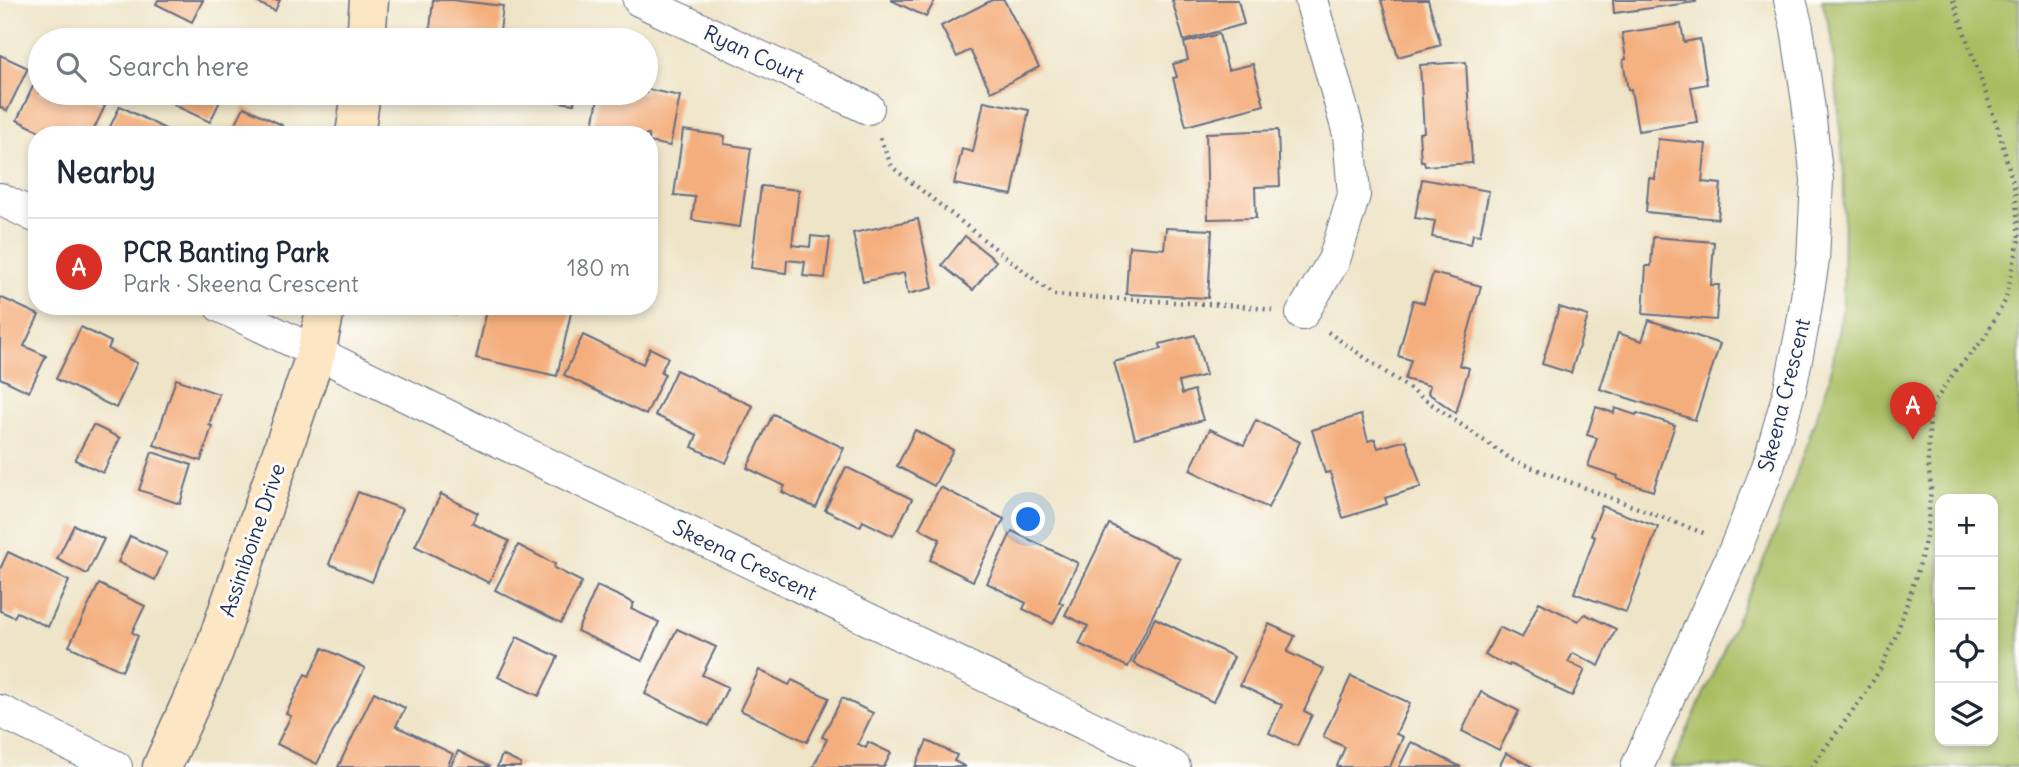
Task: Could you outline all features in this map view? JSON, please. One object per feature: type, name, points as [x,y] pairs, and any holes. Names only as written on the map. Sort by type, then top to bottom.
[{"type":"street","points":[[367,28],[369,0]]},
{"type":"street","name":"Ryan Court","points":[[639,0],[868,107]]},
{"type":"street","points":[[1302,314],[1334,260],[1354,195],[1349,134],[1311,0]]},
{"type":"street","name":"Skeena Crescent","points":[[1637,767],[1737,545],[1768,467],[1790,389],[1802,329],[1813,260],[1816,180],[1797,28],[1790,0]]},
{"type":"street","points":[[356,126],[359,105]]},
{"type":"street","points":[[0,199],[28,213]]},
{"type":"street","name":"Skeena Crescent","points":[[238,315],[1174,767]]},
{"type":"street","name":"Assiniboine Drive","points":[[162,767],[214,651],[316,353],[324,315]]},
{"type":"street","points":[[0,711],[116,767]]},
{"type":"path","points":[[1811,767],[1863,697],[1882,666],[1897,633],[1919,567],[1927,532],[1931,489],[1928,461],[1930,409],[1955,371],[1983,340],[2004,301],[2019,239],[2015,190],[2001,140],[1953,0]]},
{"type":"path","points":[[892,167],[1054,295],[1241,306]]},
{"type":"path","points":[[1353,349],[1512,460],[1707,534]]},
{"type":"green space","points":[[1822,0],[2019,0],[2019,767],[1671,767],[1773,539],[1829,381],[1843,306],[1844,173],[1832,36]]},
{"type":"building","points":[[158,0],[203,0],[192,22],[156,4]]},
{"type":"building","points":[[252,0],[280,0],[275,11]]},
{"type":"building","points":[[433,0],[503,6],[500,28],[430,28]]},
{"type":"building","points":[[891,0],[935,0],[926,17]]},
{"type":"building","points":[[992,0],[1004,0],[1039,67],[991,92],[970,50],[957,57],[941,26]]},
{"type":"building","points":[[1172,0],[1238,0],[1244,24],[1184,41]]},
{"type":"building","points":[[1381,0],[1428,0],[1441,45],[1398,57]]},
{"type":"building","points":[[1613,0],[1695,0],[1696,2],[1614,13]]},
{"type":"building","points":[[1681,24],[1684,42],[1700,39],[1707,84],[1691,87],[1697,122],[1638,131],[1623,60],[1626,59],[1622,33]]},
{"type":"building","points":[[1219,34],[1228,70],[1253,64],[1264,105],[1186,126],[1173,78],[1177,77],[1173,64],[1188,60],[1184,43]]},
{"type":"building","points":[[0,55],[28,68],[7,111],[0,107]]},
{"type":"building","points":[[1466,62],[1472,163],[1425,166],[1424,161],[1421,161],[1419,133],[1424,132],[1420,65]]},
{"type":"building","points":[[658,91],[680,96],[670,146],[658,144],[658,126],[593,126],[597,105],[658,105]]},
{"type":"building","points":[[28,97],[28,105],[105,106],[95,126],[29,126],[17,120]]},
{"type":"building","points":[[984,101],[1029,110],[1012,195],[954,184],[962,149],[973,152]]},
{"type":"building","points":[[174,105],[218,105],[210,122]]},
{"type":"building","points":[[120,106],[159,126],[110,126]]},
{"type":"building","points":[[244,107],[282,125],[282,126],[234,126]]},
{"type":"building","points":[[683,130],[725,136],[724,144],[751,148],[740,227],[692,220],[695,197],[674,195]]},
{"type":"building","points":[[1278,130],[1280,186],[1255,187],[1256,218],[1208,219],[1206,133]]},
{"type":"building","points":[[1658,139],[1706,144],[1702,182],[1721,184],[1718,219],[1646,212],[1649,178],[1655,179]]},
{"type":"building","points":[[1422,179],[1489,191],[1480,235],[1473,234],[1471,244],[1432,237],[1435,221],[1415,218]]},
{"type":"building","points":[[761,186],[799,190],[792,245],[810,247],[811,236],[830,238],[825,278],[803,276],[805,262],[787,260],[786,273],[751,268]]},
{"type":"building","points":[[918,219],[933,288],[908,294],[904,273],[863,282],[853,233]]},
{"type":"building","points":[[1166,228],[1212,230],[1208,298],[1126,294],[1129,246],[1164,249]]},
{"type":"building","points":[[965,236],[996,261],[973,290],[942,265]]},
{"type":"building","points":[[1653,237],[1714,242],[1711,285],[1719,285],[1716,320],[1643,314],[1646,266],[1651,266]]},
{"type":"building","points":[[1433,273],[1481,286],[1459,365],[1469,368],[1456,413],[1428,393],[1430,386],[1405,379],[1411,360],[1398,356],[1413,300],[1424,303]]},
{"type":"building","points":[[0,297],[28,310],[28,315],[39,315],[24,346],[46,356],[29,392],[0,378]]},
{"type":"building","points":[[1559,307],[1588,316],[1571,373],[1542,364]]},
{"type":"building","points":[[486,315],[570,315],[557,376],[476,358]]},
{"type":"building","points":[[1649,320],[1720,344],[1695,420],[1600,389],[1618,333],[1642,341]]},
{"type":"building","points":[[81,327],[111,342],[108,349],[137,363],[116,408],[56,379]]},
{"type":"building","points":[[583,335],[643,364],[650,348],[668,357],[661,372],[665,374],[646,415],[564,375]]},
{"type":"building","points":[[1195,335],[1206,375],[1179,382],[1182,394],[1194,390],[1203,420],[1135,438],[1114,362],[1161,349],[1160,344]]},
{"type":"building","points":[[676,370],[753,406],[726,463],[692,447],[697,435],[655,415]]},
{"type":"building","points":[[176,379],[219,394],[201,461],[154,445]]},
{"type":"building","points":[[1596,407],[1614,413],[1615,408],[1636,415],[1637,413],[1675,425],[1653,491],[1588,466],[1597,438],[1587,435]]},
{"type":"building","points":[[773,414],[844,448],[816,508],[782,492],[785,486],[747,468]]},
{"type":"building","points":[[1361,415],[1368,441],[1375,439],[1378,448],[1406,440],[1421,487],[1385,498],[1387,504],[1343,518],[1330,472],[1325,473],[1312,430]]},
{"type":"building","points":[[1256,420],[1300,442],[1268,508],[1190,470],[1210,429],[1244,445]]},
{"type":"building","points":[[93,425],[120,438],[103,473],[75,460]]},
{"type":"building","points":[[915,430],[953,450],[934,486],[897,466]]},
{"type":"building","points":[[152,452],[192,465],[180,504],[139,490]]},
{"type":"building","points":[[846,467],[912,499],[893,536],[863,521],[860,527],[825,510]]},
{"type":"building","points":[[940,487],[1004,519],[973,581],[930,560],[940,539],[919,528]]},
{"type":"building","points":[[358,492],[402,509],[372,582],[329,564]]},
{"type":"building","points":[[441,494],[478,513],[472,523],[509,541],[489,583],[415,546]]},
{"type":"building","points":[[1602,506],[1658,527],[1626,612],[1574,593],[1595,537],[1591,535]]},
{"type":"building","points":[[1109,524],[1180,559],[1128,667],[1079,644],[1088,626],[1065,615]]},
{"type":"building","points":[[74,525],[104,539],[87,574],[57,559]]},
{"type":"building","points":[[1012,531],[1078,563],[1059,602],[1063,604],[1053,624],[1023,609],[1026,603],[987,583]]},
{"type":"building","points":[[130,536],[167,553],[155,580],[118,562]]},
{"type":"building","points":[[518,545],[582,582],[561,623],[495,590]]},
{"type":"building","points":[[8,552],[69,581],[48,627],[17,612],[14,617],[0,611],[0,569]]},
{"type":"building","points":[[99,584],[145,606],[132,632],[138,636],[122,671],[69,646]]},
{"type":"building","points":[[597,586],[634,603],[631,609],[659,622],[642,661],[577,631]]},
{"type":"building","points":[[1539,602],[1578,621],[1585,614],[1616,629],[1599,666],[1573,653],[1568,662],[1585,670],[1572,696],[1510,664],[1509,666],[1485,655],[1499,627],[1522,638]]},
{"type":"building","points":[[1155,618],[1234,657],[1213,702],[1133,663]]},
{"type":"building","points":[[1269,624],[1295,636],[1287,652],[1324,669],[1304,711],[1312,715],[1297,746],[1269,733],[1282,705],[1240,685]]},
{"type":"building","points":[[677,629],[716,647],[702,675],[728,687],[709,726],[645,694]]},
{"type":"building","points":[[517,637],[558,657],[539,696],[498,677]]},
{"type":"building","points":[[323,648],[365,668],[317,764],[277,744],[291,716],[286,714],[305,674],[309,676]]},
{"type":"building","points":[[759,670],[789,685],[792,680],[829,698],[807,742],[740,710]]},
{"type":"building","points":[[1351,676],[1410,703],[1396,734],[1403,737],[1390,767],[1339,767],[1337,766],[1345,747],[1323,737]]},
{"type":"building","points":[[374,692],[405,708],[396,726],[453,754],[447,767],[338,767]]},
{"type":"building","points":[[1481,692],[1519,711],[1499,750],[1462,731]]},
{"type":"building","points":[[842,698],[873,713],[858,744],[866,748],[868,742],[891,753],[884,767],[813,767],[827,739],[822,737]]},
{"type":"building","points":[[927,741],[957,755],[954,761],[966,767],[915,767]]},
{"type":"building","points":[[1411,742],[1461,767],[1399,767]]},
{"type":"building","points":[[458,751],[490,767],[450,767]]},
{"type":"building","points":[[1506,753],[1533,767],[1499,767]]},
{"type":"building","points":[[502,755],[521,764],[520,767],[497,767]]},
{"type":"place","name":"PCR Banting Park","points":[[1913,440]]}]
